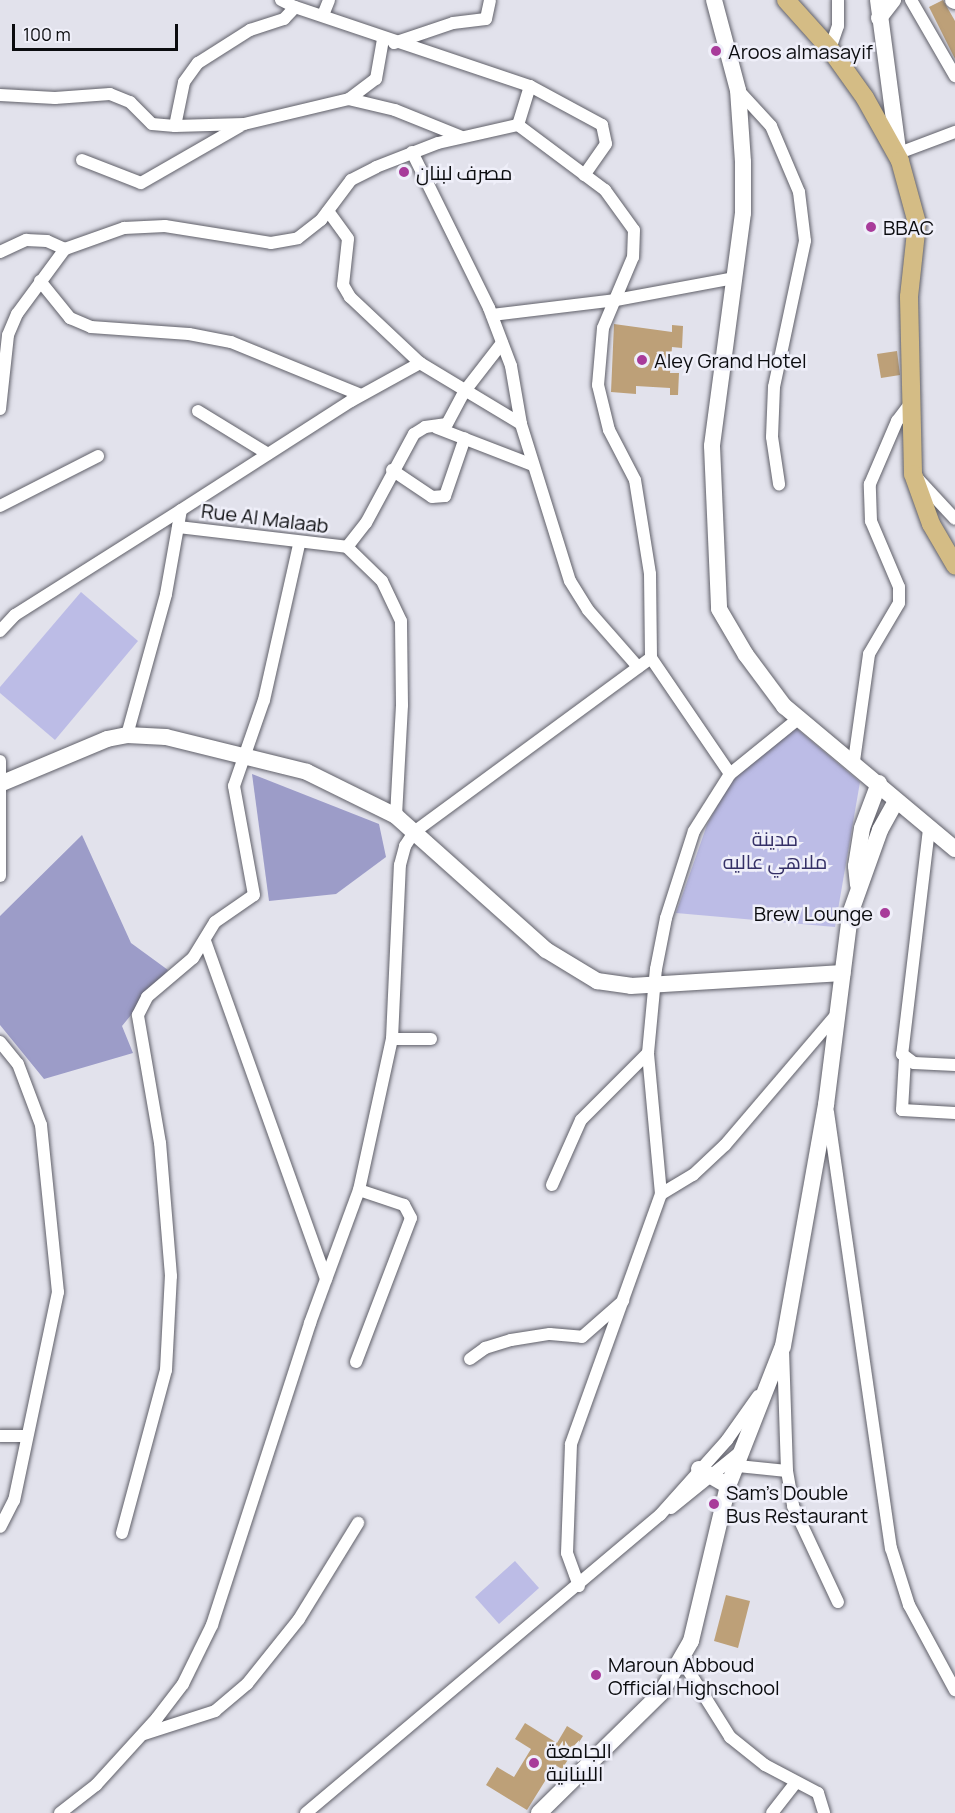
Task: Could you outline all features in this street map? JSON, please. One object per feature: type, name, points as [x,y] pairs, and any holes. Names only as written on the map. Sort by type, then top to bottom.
[{"type":"main road","points":[[714,0],[738,90],[742,213],[712,446],[715,594],[725,622],[746,655],[798,719],[854,761],[896,801],[955,849]]},
{"type":"main road","points":[[786,0],[830,49],[865,98],[899,157]]},
{"type":"main road","points":[[878,0],[899,157],[917,223],[909,297],[913,474],[931,524],[955,565]]},
{"type":"main road","points":[[879,18],[893,0]]},
{"type":"main road","points":[[1,783],[127,735],[166,737],[331,781],[396,816],[571,968],[612,984],[655,985],[843,973]]},
{"type":"main road","points":[[858,885],[856,866],[864,821],[879,783]]},
{"type":"main road","points":[[539,1813],[661,1693],[682,1662],[729,1486],[738,1466],[764,1387],[783,1346],[826,1105],[840,1011],[843,973],[858,885],[880,830],[896,801]]},
{"type":"main road","points":[[864,821],[880,830]]},
{"type":"main road","points":[[705,1473],[729,1486]]},
{"type":"street","points":[[280,0],[388,42],[488,69],[530,86],[602,124],[606,144],[584,175]]},
{"type":"street","points":[[323,15],[329,0]]},
{"type":"street","points":[[388,42],[453,23],[486,19],[490,0]]},
{"type":"street","points":[[830,49],[838,26],[838,0]]},
{"type":"street","points":[[911,0],[955,76]]},
{"type":"street","points":[[175,126],[184,82],[198,63],[250,30],[284,19],[294,7]]},
{"type":"street","points":[[0,95],[110,94],[130,102],[152,124],[175,126],[244,124],[349,99],[376,80],[388,42]]},
{"type":"street","points":[[518,125],[530,86]]},
{"type":"street","points":[[738,90],[771,126],[798,192],[805,241],[774,387],[772,436],[779,484]]},
{"type":"street","points":[[349,99],[395,110],[462,137]]},
{"type":"street","points":[[82,160],[141,183],[244,124]]},
{"type":"street","points":[[0,409],[8,335],[40,281],[65,249],[124,228],[165,226],[271,243],[298,238],[328,210],[351,180],[412,152],[462,137],[518,125],[605,190],[634,230],[633,257],[603,328],[598,385],[609,430],[626,457],[637,491],[650,574],[651,658],[730,774]]},
{"type":"street","points":[[899,157],[955,132]]},
{"type":"street","points":[[412,152],[492,315],[502,343],[533,465],[570,580],[588,610],[638,667]]},
{"type":"street","points":[[328,210],[348,239],[345,291],[420,363],[464,392],[521,424]]},
{"type":"street","points":[[0,252],[26,240],[47,241],[65,249]]},
{"type":"street","points":[[492,315],[616,300],[735,278]]},
{"type":"street","points":[[40,281],[70,318],[91,327],[189,334],[231,342],[361,395]]},
{"type":"street","points":[[437,428],[453,417],[464,392],[502,343]]},
{"type":"street","points":[[0,631],[15,615],[361,395],[420,363]]},
{"type":"street","points":[[854,761],[869,654],[899,603],[899,587],[871,521],[870,484],[893,429],[912,401]]},
{"type":"street","points":[[198,411],[268,454]]},
{"type":"street","points":[[396,816],[402,705],[401,621],[382,581],[347,547],[366,523],[392,470],[414,434],[424,427],[437,428],[533,465]]},
{"type":"street","points":[[392,470],[432,497],[445,496],[465,438]]},
{"type":"street","points":[[0,506],[98,456]]},
{"type":"street","points":[[913,474],[955,519]]},
{"type":"street","points":[[127,735],[166,594],[181,510]]},
{"type":"street","name":"Rue Al Malaab","points":[[178,527],[299,545],[347,547]]},
{"type":"street","points":[[122,1533],[166,1370],[171,1276],[160,1143],[138,1015],[147,997],[193,958],[215,922],[254,895],[234,800],[234,786],[246,757],[287,611],[299,545]]},
{"type":"street","points":[[60,1813],[96,1785],[143,1735],[183,1684],[212,1625],[326,1279],[359,1190],[392,1039],[400,865],[414,832],[651,658]]},
{"type":"street","points":[[579,1586],[567,1553],[571,1444],[626,1298],[661,1194],[648,1053],[655,985],[679,871],[703,813],[730,774],[798,719]]},
{"type":"street","points":[[0,761],[0,876]]},
{"type":"street","points":[[929,828],[904,1022],[905,1058],[902,1110],[955,1113]]},
{"type":"street","points":[[205,941],[326,1279]]},
{"type":"street","points":[[661,1194],[693,1175],[725,1145],[840,1011]]},
{"type":"street","points":[[392,1039],[431,1039]]},
{"type":"street","points":[[0,1042],[18,1065],[41,1125],[58,1292],[14,1500],[0,1527]]},
{"type":"street","points":[[552,1185],[581,1120],[648,1053]]},
{"type":"street","points":[[905,1058],[955,1065]]},
{"type":"street","points":[[826,1105],[891,1548],[909,1605],[955,1690]]},
{"type":"street","points":[[356,1362],[411,1218],[404,1205],[359,1190]]},
{"type":"street","points":[[470,1359],[485,1348],[511,1340],[550,1334],[582,1337],[626,1298]]},
{"type":"street","points":[[783,1346],[787,1471],[804,1536],[838,1602]]},
{"type":"street","points":[[705,1473],[764,1387]]},
{"type":"street","points":[[0,1436],[27,1436]]},
{"type":"street","points":[[306,1813],[579,1586],[705,1473],[745,1445]]},
{"type":"street","points":[[738,1466],[787,1471]]},
{"type":"street","points":[[143,1735],[215,1711],[247,1684],[299,1619],[358,1523]]},
{"type":"street","points":[[682,1662],[730,1737],[796,1782],[818,1793],[824,1813]]},
{"type":"street","points":[[772,1813],[796,1782]]},
{"type":"green space","points":[[81,592],[138,641],[55,740],[0,693],[0,687]]},
{"type":"green space","name":"مدينة ملاهي عاليه","points":[[796,728],[860,782],[835,927],[676,913],[707,825],[730,782]]},
{"type":"green space","points":[[515,1561],[539,1588],[499,1624],[475,1597]]},
{"type":"shaded area","points":[[252,774],[379,824],[386,857],[336,894],[269,901]]},
{"type":"shaded area","points":[[82,835],[131,943],[168,970],[122,1026],[133,1053],[44,1079],[0,1025],[0,916]]},
{"type":"building","points":[[943,0],[955,21],[955,59],[929,7]]},
{"type":"building","name":"Aley Grand Hotel","points":[[614,324],[672,332],[672,325],[683,326],[682,348],[672,347],[670,373],[679,373],[678,395],[670,395],[670,388],[636,386],[636,394],[611,392]]},
{"type":"building","points":[[897,351],[900,375],[881,378],[877,354]]},
{"type":"building","points":[[726,1595],[750,1601],[738,1648],[714,1641]]},
{"type":"building","points":[[525,1723],[557,1743],[567,1726],[583,1736],[562,1769],[555,1765],[527,1810],[486,1785],[497,1767],[514,1777],[531,1749],[515,1739]]},
{"type":"place","name":"Aroos almasayif","points":[[716,51]]},
{"type":"place","name":"مصرف لبنان","points":[[404,172]]},
{"type":"place","name":"BBAC","points":[[871,227]]},
{"type":"place","name":"Aley Grand Hotel","points":[[642,360]]},
{"type":"place","name":"Brew Lounge","points":[[885,913]]},
{"type":"place","name":"Sam's Double Bus Restaurant","points":[[714,1504]]},
{"type":"place","name":"Maroun Abboud Official Highschool","points":[[596,1675]]},
{"type":"place","name":"الجامعة اللبنانية","points":[[534,1763]]}]
